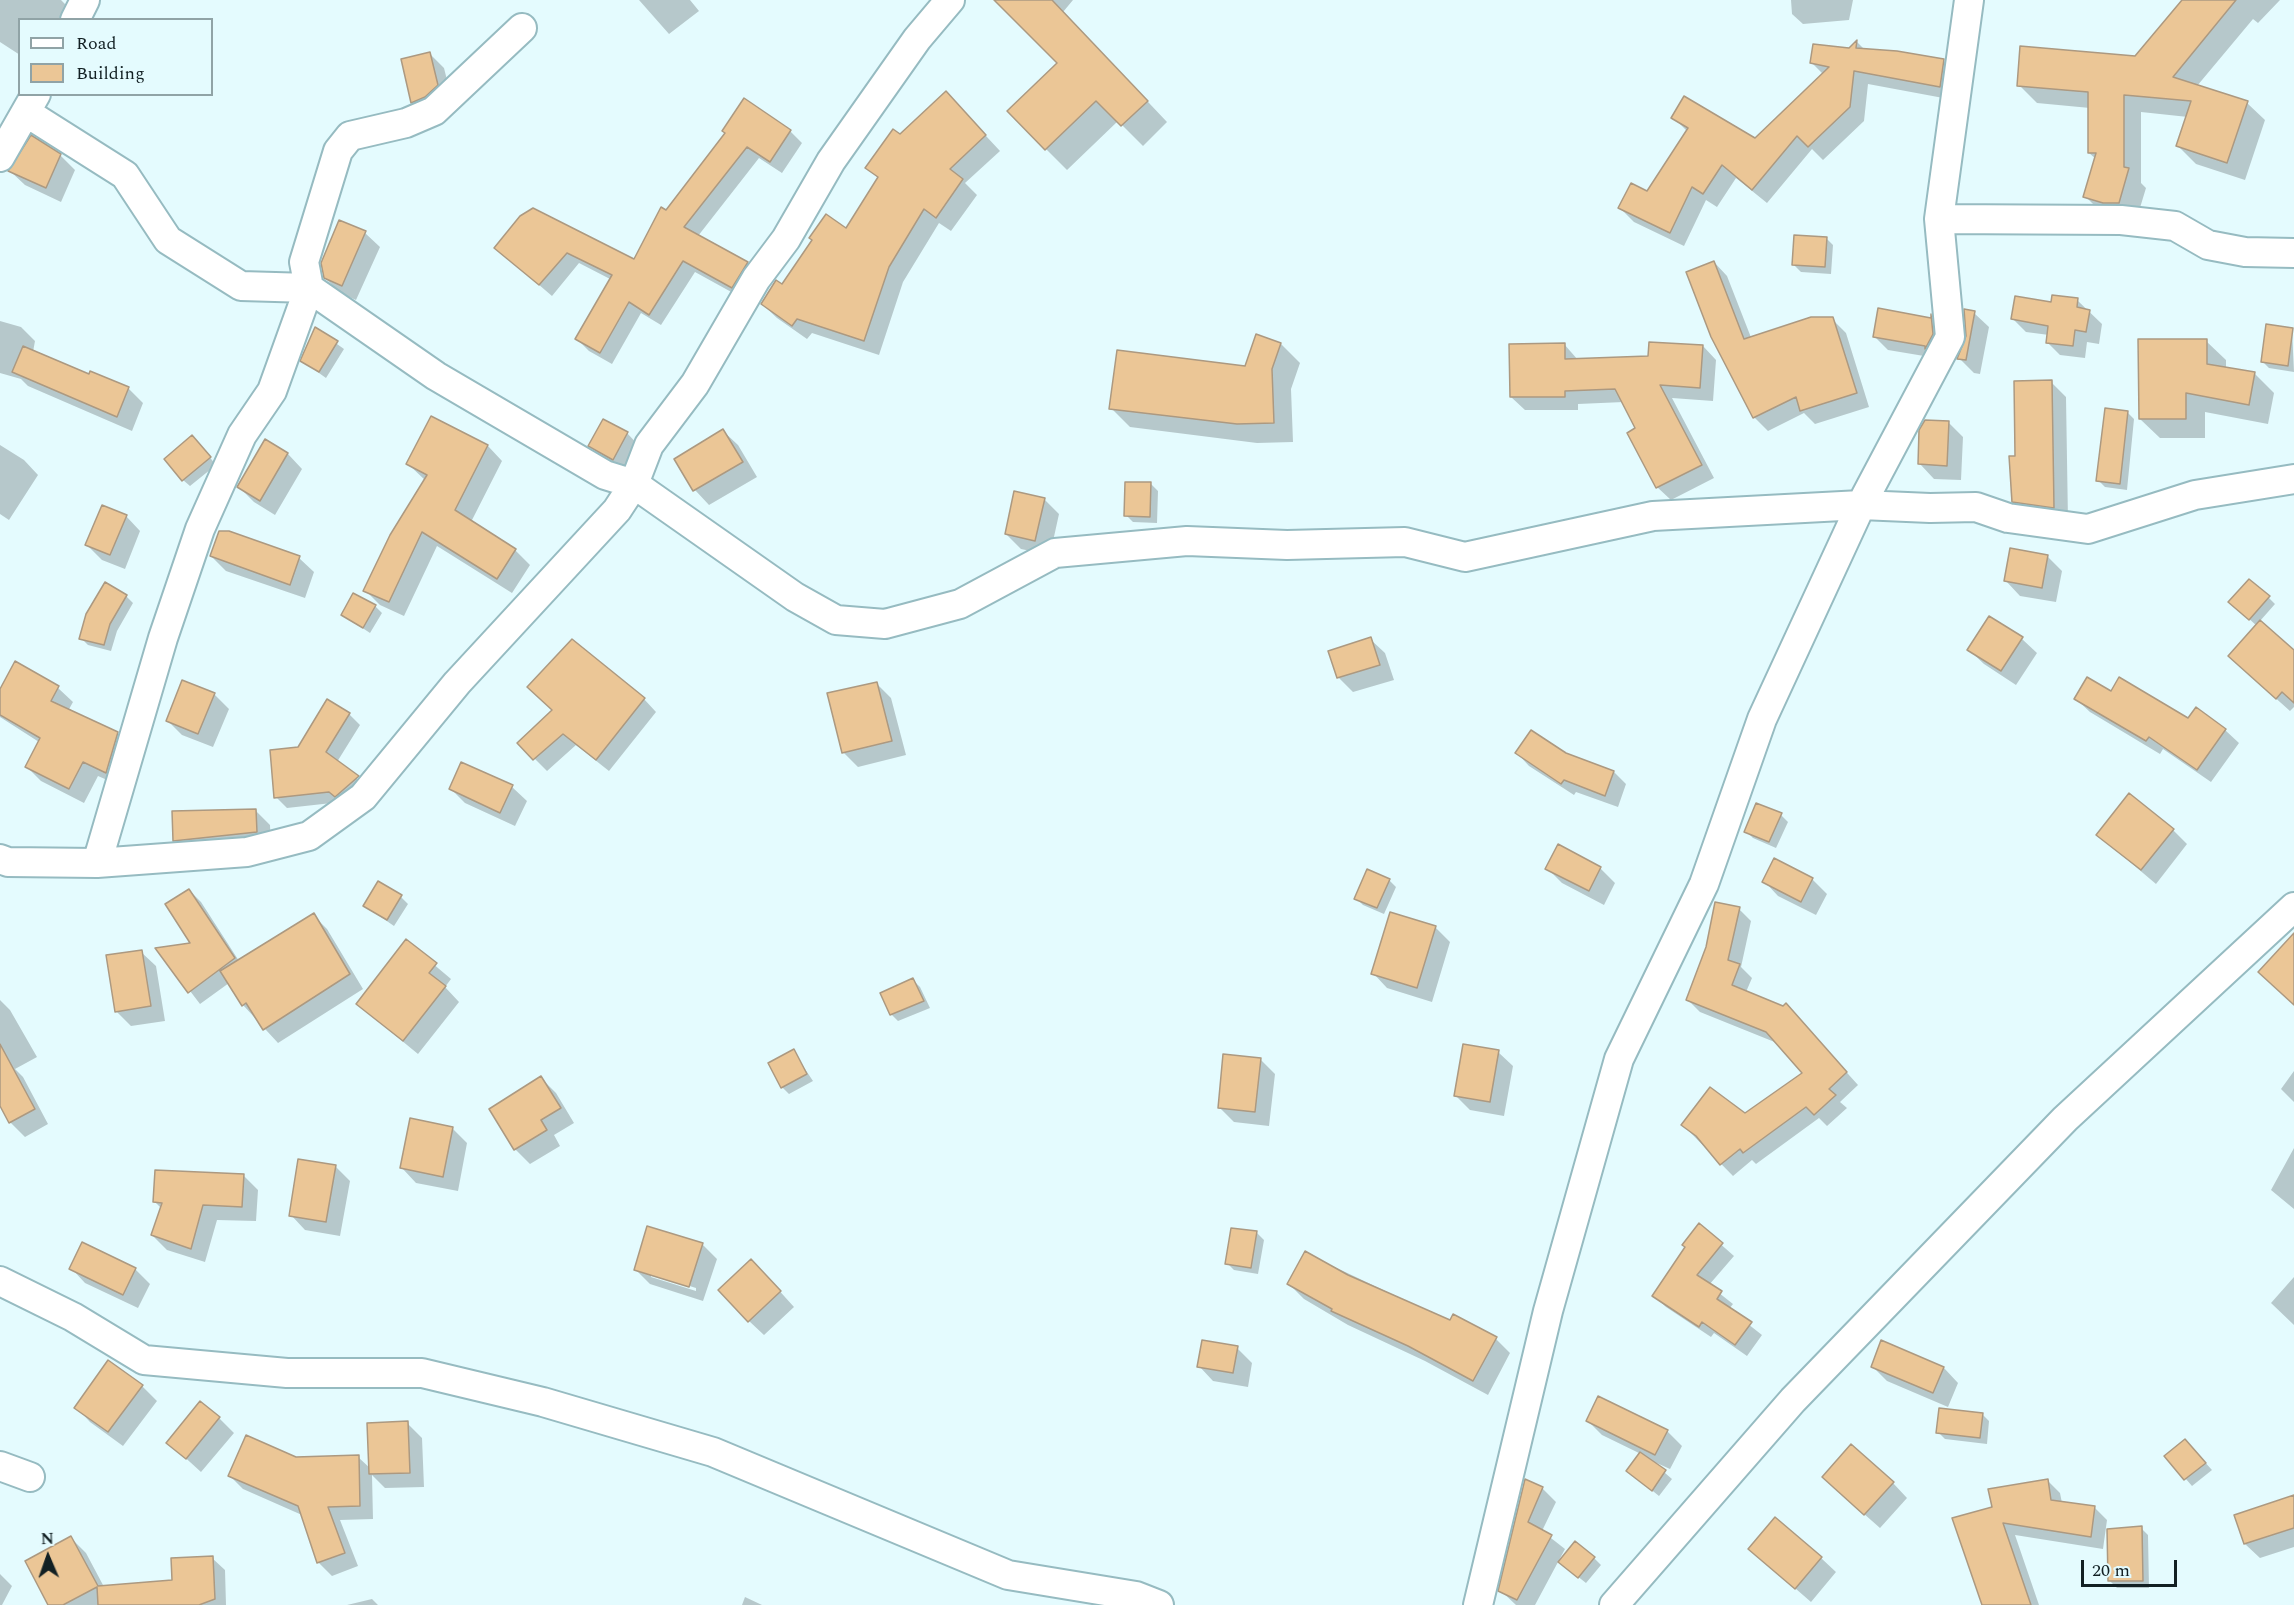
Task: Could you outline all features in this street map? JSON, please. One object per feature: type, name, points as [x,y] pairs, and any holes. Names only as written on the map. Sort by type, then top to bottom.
[{"type":"street","points":[[76,18],[85,0]]},
{"type":"street","points":[[0,859],[8,862],[97,863],[247,852],[309,836],[363,797],[457,682],[617,510],[634,484],[649,445],[695,384],[756,279],[786,239],[831,161],[917,39],[950,0]]},
{"type":"street","points":[[1478,1605],[1548,1311],[1619,1059],[1704,884],[1762,719],[1861,505],[1950,337],[1939,219],[1969,0]]},
{"type":"street","points":[[97,863],[163,638],[200,529],[242,435],[272,391],[309,288],[304,262],[338,151],[350,136],[406,123],[434,111],[522,28]]},
{"type":"street","points":[[0,157],[32,104],[125,175],[168,240],[241,286],[309,288],[435,375],[605,475],[634,484],[806,603],[836,620],[885,624],[960,604],[1055,553],[1187,541],[1287,545],[1405,542],[1465,557],[1653,516],[1861,505],[1930,508],[1977,507],[2008,518],[2088,529],[2195,495],[2294,479]]},
{"type":"street","points":[[1939,219],[2121,220],[2175,226],[2208,245],[2245,252],[2294,253]]},
{"type":"street","points":[[1614,1605],[1793,1400],[2065,1119],[2294,907]]},
{"type":"street","points":[[0,1281],[73,1317],[144,1360],[287,1373],[422,1373],[532,1399],[713,1452],[1008,1575],[1136,1596],[1159,1605]]},
{"type":"street","points":[[0,1466],[30,1477]]},
{"type":"building","points":[[994,0],[1052,0],[1148,101],[1121,126],[1096,101],[1045,150],[1007,111],[1057,63]]},
{"type":"building","points":[[2182,0],[2236,0],[2173,77],[2248,101],[2227,163],[2176,146],[2191,101],[2124,95],[2124,167],[2129,168],[2119,203],[2103,203],[2083,197],[2096,153],[2088,153],[2088,92],[2017,86],[2020,46],[2135,56]]},
{"type":"building","points":[[1857,40],[1856,48],[1897,51],[1944,59],[1940,87],[1854,71],[1850,107],[1808,147],[1797,136],[1752,190],[1722,165],[1703,194],[1692,187],[1670,233],[1618,208],[1631,183],[1647,191],[1688,128],[1671,118],[1684,96],[1755,138],[1829,67],[1810,63],[1813,44],[1849,48]]},
{"type":"building","points":[[430,52],[438,85],[425,97],[411,103],[401,59]]},
{"type":"building","points":[[946,91],[986,135],[950,169],[963,179],[936,218],[924,209],[889,267],[864,341],[797,319],[792,326],[761,304],[776,280],[782,284],[812,240],[809,238],[826,214],[846,228],[878,177],[865,168],[893,129],[900,134]]},
{"type":"building","points":[[744,98],[791,130],[770,162],[747,147],[684,227],[748,262],[732,288],[683,261],[649,315],[629,302],[600,353],[575,339],[612,275],[567,253],[539,285],[494,248],[520,216],[533,208],[634,259],[661,207],[666,210],[725,133],[722,131]]},
{"type":"building","points":[[31,135],[61,154],[46,188],[8,171]]},
{"type":"building","points":[[339,220],[366,231],[342,286],[324,278],[321,263]]},
{"type":"building","points":[[1794,235],[1827,237],[1825,267],[1792,265]]},
{"type":"building","points":[[1714,261],[1744,339],[1811,317],[1833,317],[1857,393],[1800,411],[1796,397],[1753,418],[1711,337],[1686,272]]},
{"type":"building","points":[[2052,295],[2078,298],[2077,307],[2090,310],[2086,332],[2075,330],[2073,346],[2046,343],[2048,326],[2011,319],[2015,296],[2051,302]]},
{"type":"building","points":[[1878,308],[1931,318],[1931,314],[1933,334],[1925,349],[1925,346],[1873,337]]},
{"type":"building","points":[[1964,309],[1975,311],[1966,360],[1957,359],[1966,336]]},
{"type":"building","points":[[2266,324],[2293,328],[2288,366],[2261,362]]},
{"type":"building","points":[[315,327],[338,341],[319,372],[300,361]]},
{"type":"building","points":[[1256,334],[1281,343],[1272,369],[1274,423],[1237,424],[1109,409],[1117,350],[1245,366]]},
{"type":"building","points":[[2138,339],[2207,339],[2207,364],[2255,372],[2249,405],[2186,393],[2186,419],[2139,419]]},
{"type":"building","points":[[1649,342],[1703,345],[1700,388],[1660,385],[1702,465],[1656,488],[1627,433],[1635,428],[1615,389],[1565,391],[1565,397],[1510,397],[1509,344],[1565,343],[1565,359],[1648,356]]},
{"type":"building","points":[[23,346],[89,374],[90,371],[129,387],[117,417],[12,372]]},
{"type":"building","points":[[2052,380],[2054,508],[2012,502],[2009,456],[2015,456],[2014,381]]},
{"type":"building","points":[[2105,408],[2128,411],[2120,484],[2096,481]]},
{"type":"building","points":[[431,416],[488,445],[455,510],[516,549],[497,579],[422,532],[389,602],[363,591],[390,535],[427,475],[406,464]]},
{"type":"building","points":[[603,419],[628,432],[613,460],[588,446]]},
{"type":"building","points":[[1925,420],[1949,421],[1947,466],[1918,464],[1919,430]]},
{"type":"building","points":[[723,429],[743,462],[693,491],[674,459]]},
{"type":"building","points":[[192,435],[211,457],[182,481],[164,459]]},
{"type":"building","points":[[265,439],[288,453],[260,501],[237,487]]},
{"type":"building","points":[[1125,482],[1151,482],[1150,517],[1124,516]]},
{"type":"building","points":[[1014,491],[1045,498],[1035,541],[1005,534]]},
{"type":"building","points":[[102,505],[127,515],[110,555],[85,545]]},
{"type":"building","points":[[219,531],[229,531],[300,556],[290,585],[210,556]]},
{"type":"building","points":[[2010,548],[2048,555],[2042,588],[2004,581]]},
{"type":"building","points":[[2249,579],[2270,596],[2249,620],[2228,602]]},
{"type":"building","points":[[105,582],[127,595],[110,624],[104,645],[79,639],[86,614]]},
{"type":"building","points":[[353,593],[376,605],[363,628],[341,615]]},
{"type":"building","points":[[1989,616],[2023,637],[2001,671],[1967,650]]},
{"type":"building","points":[[2260,620],[2294,650],[2294,703],[2282,692],[2276,699],[2228,656]]},
{"type":"building","points":[[1371,637],[1380,665],[1337,678],[1328,651]]},
{"type":"building","points":[[572,639],[645,698],[596,760],[563,734],[533,760],[517,743],[552,710],[527,687]]},
{"type":"building","points":[[15,661],[59,686],[51,701],[118,732],[106,773],[83,762],[69,789],[25,767],[40,738],[0,715],[0,689]]},
{"type":"building","points":[[2087,677],[2111,691],[2119,677],[2188,718],[2196,707],[2226,729],[2197,770],[2149,737],[2146,741],[2074,699]]},
{"type":"building","points":[[182,680],[215,693],[198,734],[166,721]]},
{"type":"building","points":[[877,682],[892,741],[842,753],[827,693]]},
{"type":"building","points":[[327,699],[350,713],[326,752],[359,776],[335,797],[329,792],[274,798],[270,750],[298,747]]},
{"type":"building","points":[[1531,730],[1566,753],[1614,771],[1605,796],[1564,780],[1561,784],[1515,753]]},
{"type":"building","points":[[461,762],[513,785],[500,813],[449,789]]},
{"type":"building","points":[[2129,793],[2174,829],[2141,870],[2096,835]]},
{"type":"building","points":[[1756,803],[1782,813],[1769,842],[1744,832]]},
{"type":"building","points":[[256,809],[257,832],[173,841],[172,811]]},
{"type":"building","points":[[1558,844],[1601,867],[1589,891],[1545,869]]},
{"type":"building","points":[[1774,858],[1813,878],[1801,902],[1762,882]]},
{"type":"building","points":[[1367,869],[1390,879],[1377,908],[1354,899]]},
{"type":"building","points":[[378,881],[402,895],[387,920],[363,906]]},
{"type":"building","points":[[189,889],[235,958],[188,993],[155,948],[190,943],[165,904]]},
{"type":"building","points":[[1715,902],[1740,907],[1728,960],[1740,964],[1732,985],[1783,1006],[1786,1003],[1847,1072],[1829,1089],[1836,1095],[1814,1115],[1806,1107],[1743,1153],[1740,1149],[1720,1165],[1696,1136],[1681,1125],[1710,1087],[1745,1113],[1802,1073],[1766,1032],[1686,1000],[1706,947]]},
{"type":"building","points":[[1390,912],[1436,926],[1417,988],[1371,974]]},
{"type":"building","points":[[314,913],[350,974],[263,1030],[246,1003],[242,1006],[220,971]]},
{"type":"building","points":[[2294,933],[2294,1005],[2258,972]]},
{"type":"building","points":[[406,939],[437,963],[429,973],[446,986],[403,1041],[356,1004]]},
{"type":"building","points":[[142,950],[151,1006],[115,1012],[106,955]]},
{"type":"building","points":[[913,978],[924,1001],[890,1015],[880,993]]},
{"type":"building","points":[[0,1044],[35,1109],[9,1123],[0,1106]]},
{"type":"building","points":[[1463,1044],[1499,1050],[1490,1102],[1454,1096]]},
{"type":"building","points":[[794,1049],[807,1074],[781,1088],[768,1063]]},
{"type":"building","points":[[1223,1054],[1261,1058],[1255,1112],[1218,1108]]},
{"type":"building","points":[[541,1076],[561,1108],[541,1120],[547,1130],[514,1150],[489,1109]]},
{"type":"building","points":[[410,1118],[453,1127],[443,1177],[400,1168]]},
{"type":"building","points":[[298,1159],[336,1165],[326,1222],[289,1216]]},
{"type":"building","points":[[155,1170],[244,1174],[242,1207],[203,1205],[191,1249],[151,1235],[162,1203],[153,1202]]},
{"type":"building","points":[[1699,1223],[1723,1243],[1697,1275],[1722,1291],[1717,1299],[1752,1322],[1735,1345],[1702,1322],[1699,1327],[1652,1296],[1685,1247],[1682,1245]]},
{"type":"building","points":[[647,1226],[703,1243],[689,1287],[634,1270]]},
{"type":"building","points":[[1231,1228],[1257,1231],[1251,1268],[1225,1264]]},
{"type":"building","points":[[82,1242],[136,1268],[123,1295],[69,1269]]},
{"type":"building","points":[[1305,1251],[1348,1275],[1450,1320],[1453,1314],[1497,1337],[1473,1381],[1408,1346],[1331,1311],[1332,1309],[1287,1284]]},
{"type":"building","points":[[751,1259],[781,1291],[748,1322],[718,1290]]},
{"type":"building","points":[[1202,1340],[1238,1346],[1233,1373],[1197,1367]]},
{"type":"building","points":[[1881,1340],[1944,1367],[1933,1393],[1871,1367]]},
{"type":"building","points":[[108,1360],[143,1385],[108,1432],[74,1408]]},
{"type":"building","points":[[1598,1396],[1668,1430],[1655,1455],[1586,1421]]},
{"type":"building","points":[[200,1401],[220,1417],[186,1459],[166,1443]]},
{"type":"building","points":[[1939,1408],[1983,1413],[1980,1438],[1936,1433]]},
{"type":"building","points":[[408,1421],[410,1473],[369,1474],[367,1423]]},
{"type":"building","points":[[246,1435],[296,1457],[359,1455],[360,1506],[328,1507],[345,1553],[317,1563],[298,1506],[228,1476]]},
{"type":"building","points":[[2185,1439],[2206,1463],[2184,1480],[2164,1456]]},
{"type":"building","points":[[1851,1444],[1894,1482],[1864,1515],[1822,1477]]},
{"type":"building","points":[[1640,1452],[1666,1470],[1652,1491],[1626,1471]]},
{"type":"building","points":[[1525,1479],[1543,1487],[1528,1522],[1552,1535],[1517,1600],[1498,1591]]},
{"type":"building","points":[[2048,1479],[2051,1500],[2095,1506],[2091,1537],[2003,1523],[2031,1605],[1982,1605],[1952,1518],[1992,1507],[1988,1489]]},
{"type":"building","points":[[2294,1495],[2294,1528],[2244,1544],[2234,1515]]},
{"type":"building","points":[[1775,1517],[1822,1557],[1795,1589],[1748,1549]]},
{"type":"building","points":[[2142,1526],[2143,1581],[2108,1581],[2107,1529]]},
{"type":"building","points":[[71,1536],[98,1586],[172,1580],[171,1558],[213,1556],[215,1599],[199,1605],[98,1605],[97,1587],[63,1605],[48,1605],[25,1561]]},
{"type":"building","points":[[1575,1541],[1595,1557],[1578,1578],[1558,1562]]}]
